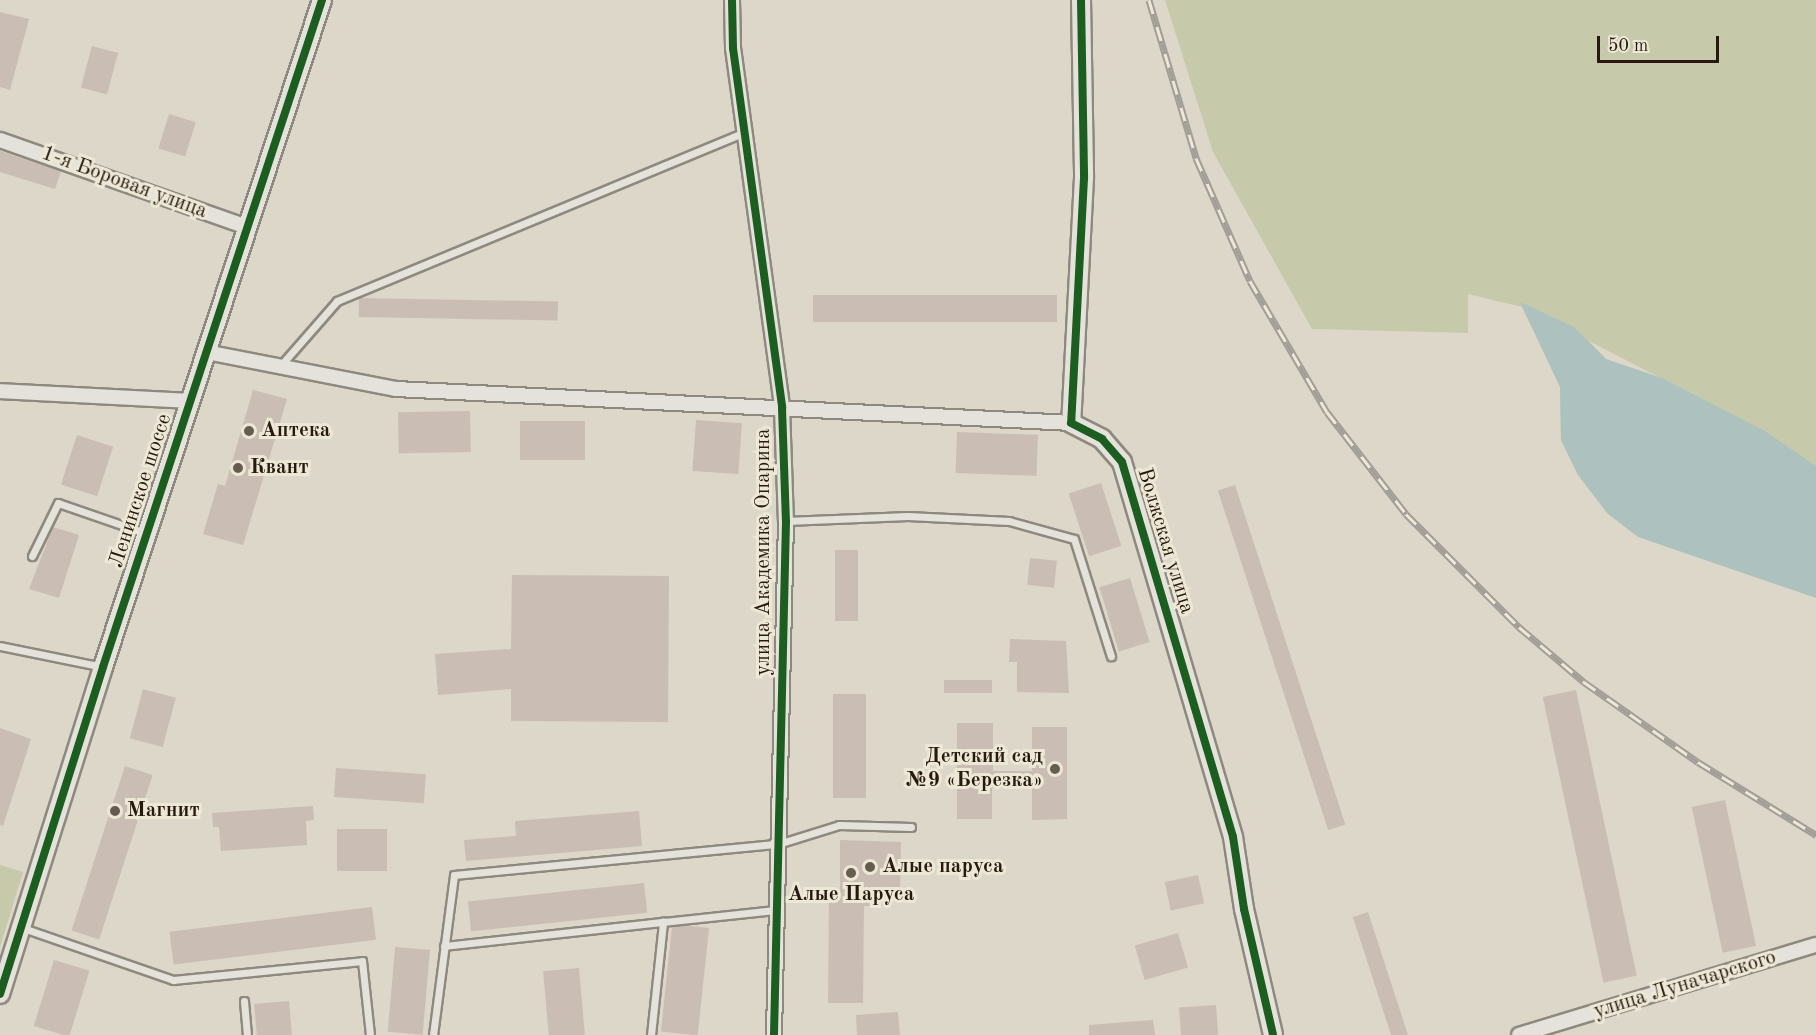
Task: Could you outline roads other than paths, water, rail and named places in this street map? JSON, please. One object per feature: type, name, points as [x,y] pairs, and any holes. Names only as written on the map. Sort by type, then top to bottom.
[{"type":"street","name":"Ленинское шоссе","points":[[0,994],[189,400],[322,0]]},
{"type":"street","name":"улица Академика Опарина","points":[[732,0],[733,48],[782,408],[786,521],[774,1035]]},
{"type":"street","points":[[206,352],[396,389],[1071,423],[1084,178],[1081,0]]},
{"type":"street","name":"1-я Боровая улица","points":[[0,140],[247,227]]},
{"type":"street","points":[[0,391],[189,400]]},
{"type":"street","name":"Волжская улица","points":[[1071,423],[1090,430],[1110,446],[1122,462],[1233,837],[1244,909],[1273,1035]]},
{"type":"street","name":"улица Луначарского","points":[[1519,1035],[1816,945]]},
{"type":"lane","points":[[281,365],[337,301],[745,132]]},
{"type":"lane","points":[[32,556],[58,503],[146,533]]},
{"type":"lane","points":[[786,521],[908,516],[1009,521],[1074,539],[1111,656]]},
{"type":"lane","points":[[0,646],[103,666]]},
{"type":"lane","points":[[433,1035],[454,875],[778,844],[839,825],[911,827]]},
{"type":"lane","points":[[444,946],[776,910]]},
{"type":"lane","points":[[651,1035],[663,922]]},
{"type":"lane","points":[[20,928],[173,980],[362,961],[370,1035]]},
{"type":"lane","points":[[244,1001],[247,1035]]},
{"type":"railway","points":[[1149,0],[1196,158],[1250,281],[1327,412],[1406,514],[1519,627],[1584,682],[1698,762],[1816,835]]},
{"type":"place","name":"Аптека","points":[[249,431]]},
{"type":"place","name":"Квант","points":[[238,468]]},
{"type":"place","name":"Детский сад №9 «Березка»","points":[[1055,769]]},
{"type":"place","name":"Магнит","points":[[115,811]]},
{"type":"place","name":"Алые паруса","points":[[870,867]]},
{"type":"place","name":"Алые Паруса","points":[[851,873]]}]
